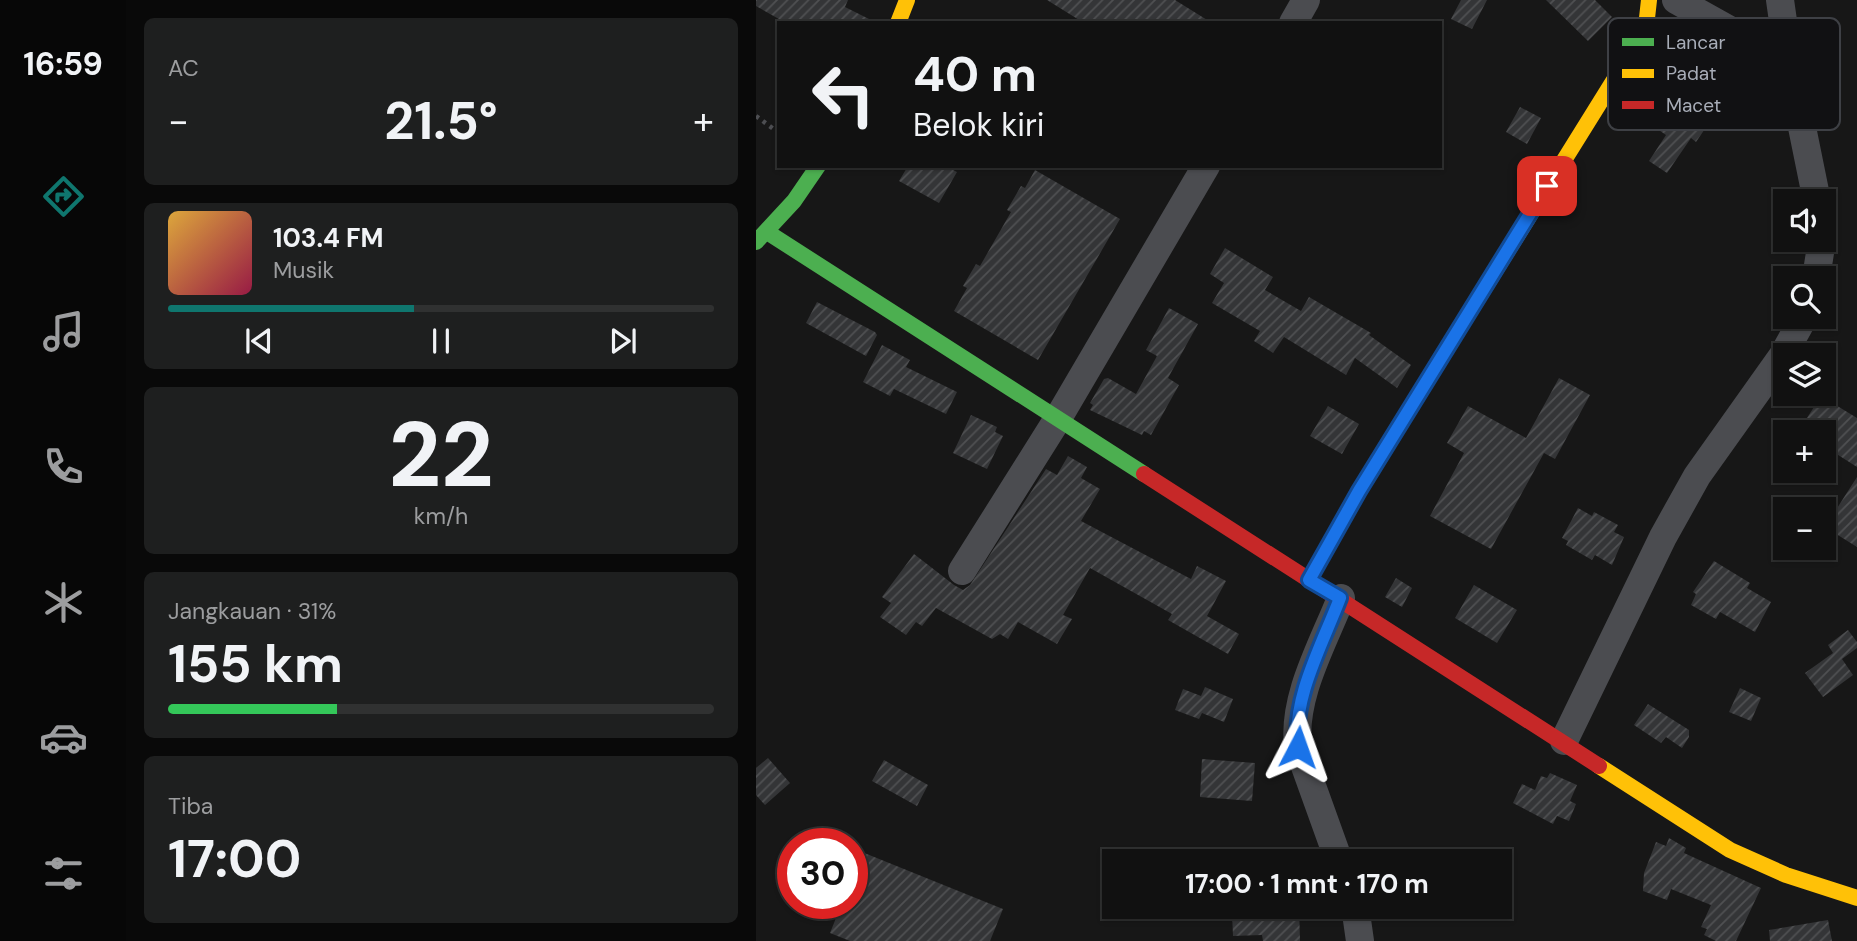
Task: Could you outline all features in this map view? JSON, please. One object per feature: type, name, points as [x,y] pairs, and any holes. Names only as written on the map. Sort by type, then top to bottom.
[{"type":"main road","points":[[899,21],[907,0]]},
{"type":"main road","points":[[1647,18],[1649,0]]},
{"type":"main road","points":[[1309,580],[1359,491],[1608,90]]},
{"type":"main road","points":[[816,168],[761,237],[1340,598],[1730,850],[1786,875],[1857,898]]},
{"type":"street","points":[[1294,21],[1306,0]]},
{"type":"street","points":[[1675,0],[1708,18]]},
{"type":"street","points":[[1780,0],[1783,18]]},
{"type":"street","points":[[1803,130],[1815,189]]},
{"type":"street","points":[[962,570],[1057,420],[1205,168]]},
{"type":"street","points":[[1564,741],[1662,537],[1697,476],[1783,355],[1797,329]]},
{"type":"street","points":[[1335,849],[1298,747],[1296,731],[1305,691],[1340,598]]},
{"type":"street","points":[[1357,919],[1360,941]]},
{"type":"path","points":[[756,116],[777,132]]},
{"type":"building","points":[[756,0],[848,0],[845,7],[873,21],[782,21],[756,6]]},
{"type":"building","points":[[1047,0],[1175,0],[1209,21],[1081,21]]},
{"type":"building","points":[[1461,0],[1487,0],[1472,29],[1451,19]]},
{"type":"building","points":[[1546,0],[1595,0],[1612,17],[1608,18],[1588,41]]},
{"type":"building","points":[[1520,107],[1541,118],[1527,144],[1506,132]]},
{"type":"building","points":[[1659,130],[1704,130],[1696,142],[1691,138],[1667,173],[1649,161],[1666,135]]},
{"type":"building","points":[[907,168],[949,168],[957,172],[939,203],[899,181]]},
{"type":"building","points":[[1035,170],[1120,219],[1038,360],[954,311],[967,288],[963,286],[976,264],[980,266],[1011,212],[1007,210],[1021,186],[1025,188]]},
{"type":"building","points":[[1225,248],[1273,277],[1265,290],[1301,311],[1309,297],[1371,333],[1369,335],[1411,365],[1397,388],[1355,358],[1346,375],[1284,337],[1273,353],[1254,341],[1260,331],[1212,303],[1224,283],[1210,274]]},
{"type":"building","points":[[817,302],[875,332],[877,335],[866,356],[806,323]]},
{"type":"building","points":[[1169,308],[1198,324],[1168,378],[1179,385],[1151,435],[1144,431],[1142,435],[1090,410],[1093,405],[1090,403],[1104,379],[1108,378],[1136,394],[1157,356],[1146,350]]},
{"type":"building","points":[[882,345],[910,360],[906,367],[957,392],[946,414],[894,389],[890,396],[863,382]]},
{"type":"building","points":[[1559,378],[1590,395],[1555,459],[1544,453],[1491,549],[1430,516],[1464,453],[1447,443],[1468,406],[1526,438]]},
{"type":"building","points":[[1836,405],[1857,418],[1857,467],[1836,454],[1836,420],[1806,420],[1815,406]]},
{"type":"building","points":[[1328,406],[1359,424],[1342,454],[1310,436]]},
{"type":"building","points":[[971,415],[997,427],[995,432],[1003,436],[987,469],[953,453]]},
{"type":"building","points":[[1068,456],[1087,467],[1081,478],[1100,489],[1081,521],[1191,579],[1197,566],[1226,581],[1207,616],[1239,634],[1228,654],[1168,620],[1172,614],[1090,568],[1063,615],[1072,619],[1057,644],[1018,622],[1008,639],[1000,634],[992,639],[936,608],[922,626],[916,622],[906,635],[880,617],[891,603],[882,597],[914,554],[963,590],[970,585],[1046,469],[1057,475]]},
{"type":"building","points":[[1857,477],[1857,547],[1836,534],[1836,510]]},
{"type":"building","points":[[1578,508],[1592,516],[1594,512],[1618,525],[1614,532],[1624,537],[1612,565],[1595,555],[1592,560],[1566,545],[1568,541],[1562,538]]},
{"type":"building","points":[[1714,561],[1750,583],[1747,588],[1771,602],[1755,632],[1720,612],[1716,619],[1691,605],[1696,594],[1693,592]]},
{"type":"building","points":[[1396,578],[1412,588],[1402,607],[1385,597]]},
{"type":"building","points":[[1474,585],[1517,610],[1497,643],[1455,618]]},
{"type":"building","points":[[1848,630],[1857,642],[1857,648],[1842,659],[1853,675],[1823,697],[1805,673],[1833,653],[1828,645]]},
{"type":"building","points":[[1205,687],[1233,699],[1224,722],[1202,713],[1199,719],[1175,710],[1183,689],[1201,696]]},
{"type":"building","points":[[1740,688],[1761,698],[1751,721],[1729,712]]},
{"type":"building","points":[[1648,704],[1689,730],[1689,737],[1682,748],[1666,737],[1661,743],[1634,725]]},
{"type":"building","points":[[768,758],[790,783],[765,805],[756,795],[756,768]]},
{"type":"building","points":[[1202,759],[1255,763],[1252,801],[1200,797]]},
{"type":"building","points":[[884,760],[928,785],[917,806],[872,781]]},
{"type":"building","points":[[1550,773],[1577,785],[1570,801],[1576,804],[1569,821],[1557,816],[1553,824],[1513,803],[1522,784],[1535,790],[1541,776],[1547,778]]},
{"type":"building","points":[[1669,838],[1686,848],[1684,853],[1761,888],[1736,941],[1716,941],[1704,935],[1707,929],[1701,927],[1711,905],[1671,889],[1667,900],[1643,891],[1644,873],[1656,842],[1666,846]]},
{"type":"building","points":[[868,854],[1003,909],[990,941],[850,941],[830,933],[836,919],[868,919]]},
{"type":"building","points":[[1232,919],[1299,919],[1300,941],[1263,941],[1262,935],[1233,936]]},
{"type":"building","points":[[1828,920],[1832,941],[1770,941],[1769,930]]},
{"type":"traffic: fast","points":[[756,242],[794,201],[817,168]]},
{"type":"traffic: fast","points":[[767,232],[1144,474]]},
{"type":"traffic: fast","points":[[1309,580],[1359,491],[1454,337]]},
{"type":"traffic: slow","points":[[899,21],[907,0]]},
{"type":"traffic: slow","points":[[1647,18],[1649,0]]},
{"type":"traffic: slow","points":[[1454,337],[1608,90]]},
{"type":"traffic: slow","points":[[1599,766],[1730,850],[1786,875],[1857,898]]},
{"type":"traffic: jam","points":[[1144,474],[1599,766]]},
{"type":"route","points":[[1298,747],[1296,731],[1305,691],[1340,598],[1309,580],[1359,491],[1547,186]]}]
